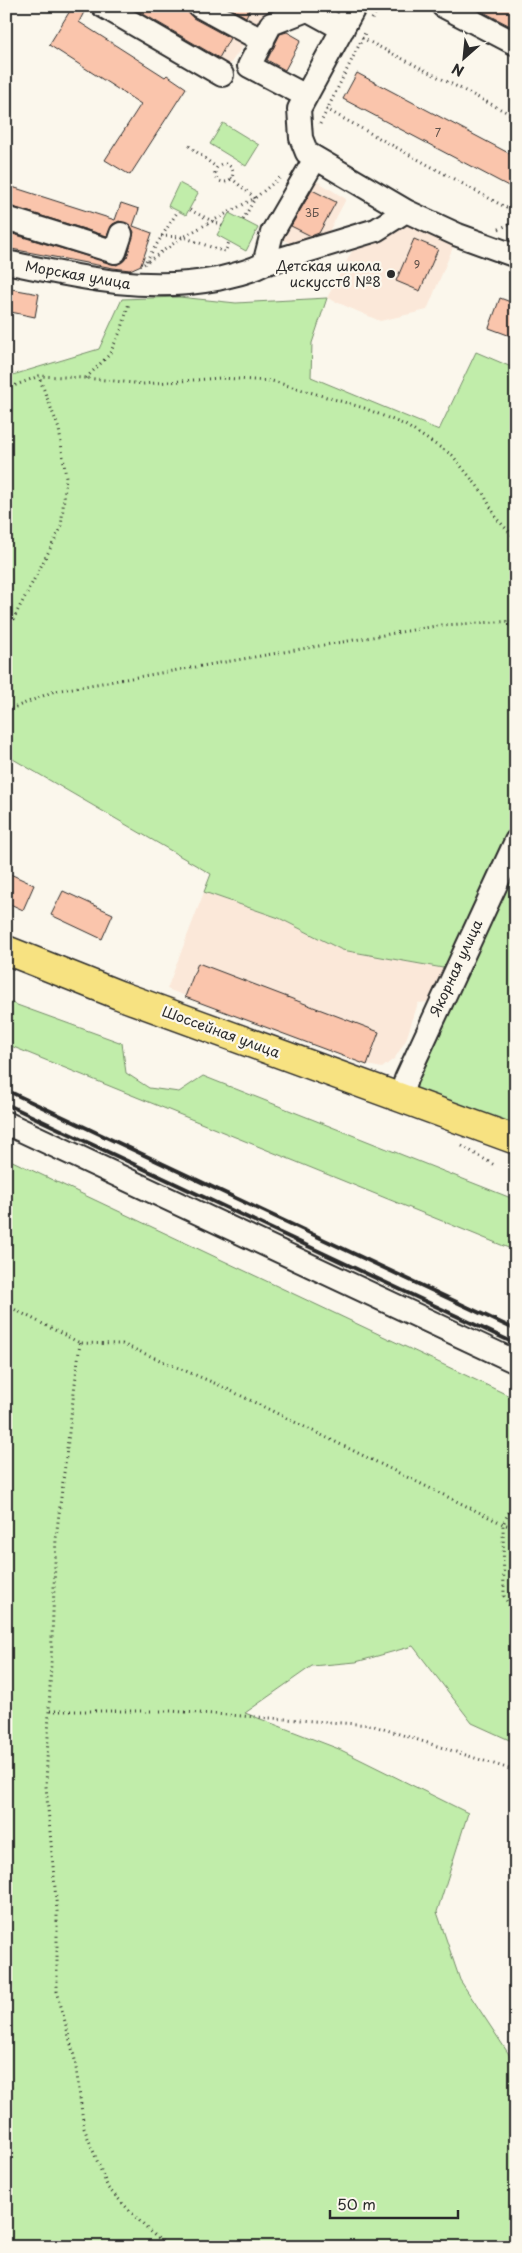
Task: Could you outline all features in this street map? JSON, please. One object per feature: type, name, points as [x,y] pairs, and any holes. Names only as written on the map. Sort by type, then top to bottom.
[{"type":"main road","name":"Шоссейная улица","points":[[6,950],[119,995],[400,1096],[516,1140]]},
{"type":"street","points":[[103,6],[222,75]]},
{"type":"street","points":[[199,6],[262,41]]},
{"type":"street","points":[[443,6],[516,44]]},
{"type":"street","points":[[306,96],[249,66],[271,24],[304,8],[352,34]]},
{"type":"street","points":[[362,11],[352,34],[306,96],[299,109],[301,138],[311,156],[406,211],[458,235],[516,256]]},
{"type":"street","points":[[264,264],[272,233],[311,156]]},
{"type":"street","name":"Морская улица","points":[[6,262],[128,289],[197,283],[249,272],[264,264],[376,230],[406,211]]},
{"type":"street","points":[[6,218],[115,252],[121,234]]},
{"type":"street","name":"Якорная улица","points":[[400,1096],[454,970],[516,841]]},
{"type":"street","points":[[6,1123],[516,1362]]},
{"type":"path","points":[[146,262],[211,221],[255,198],[311,156],[352,34],[370,24],[380,6]]},
{"type":"path","points":[[362,11],[370,24]]},
{"type":"path","points":[[352,34],[516,117]]},
{"type":"path","points":[[326,109],[516,213]]},
{"type":"path","points":[[189,146],[216,168]]},
{"type":"path","points":[[221,164],[227,164],[232,172],[231,178],[224,182],[218,180],[215,176],[216,168],[221,164]]},
{"type":"path","points":[[231,178],[255,198]]},
{"type":"path","points":[[242,220],[255,198]]},
{"type":"path","points":[[190,210],[222,226]]},
{"type":"path","points":[[86,378],[109,355],[122,328],[128,289],[178,211]]},
{"type":"path","points":[[161,236],[184,237],[226,252],[229,242]]},
{"type":"path","points":[[6,633],[61,528],[66,477],[58,429],[39,376]]},
{"type":"path","points":[[6,389],[39,376],[86,378],[143,384],[220,378],[272,381],[364,408],[405,425],[452,455],[483,493],[497,520],[516,538]]},
{"type":"path","points":[[6,711],[55,691],[442,625],[516,621]]},
{"type":"path","points":[[6,1305],[80,1343],[122,1344],[219,1385],[503,1524],[516,1528]]},
{"type":"path","points":[[80,1343],[56,1538],[46,1786],[57,1911],[57,1991],[75,2060],[84,2128],[108,2188],[149,2231],[169,2247]]},
{"type":"path","points":[[516,1499],[503,1524],[504,1596],[516,1616]]},
{"type":"path","points":[[50,1711],[170,1712],[371,1725],[516,1771]]},
{"type":"shaded area","points":[[82,6],[284,6],[267,12],[215,85]]},
{"type":"shaded area","points":[[299,170],[346,199],[325,239],[297,247],[262,229],[289,178]]},
{"type":"shaded area","name":"Детская школа искусств №8","points":[[406,211],[458,235],[427,310],[380,321],[327,298],[352,251],[376,230]]},
{"type":"shaded area","points":[[204,892],[279,918],[342,950],[445,969],[428,1002],[418,1003],[406,1040],[395,1058],[382,1068],[367,1065],[167,989]]},
{"type":"green space","points":[[223,123],[259,145],[246,166],[210,144]]},
{"type":"green space","points":[[179,183],[198,193],[186,215],[168,206]]},
{"type":"green space","points":[[229,213],[258,228],[246,251],[217,235]]},
{"type":"green space","points":[[179,297],[236,303],[327,298],[312,343],[311,377],[439,430],[476,352],[516,369],[516,841],[454,970],[342,950],[279,918],[204,892],[211,874],[6,755],[6,377],[99,349],[122,299]]},
{"type":"green space","points":[[516,871],[516,1125],[415,1088],[458,979]]},
{"type":"green space","points":[[6,1001],[122,1043],[126,1073],[149,1088],[179,1092],[203,1076],[516,1200],[516,1251],[6,1044]]},
{"type":"green space","points":[[6,1158],[516,1399],[516,1743],[472,1723],[413,1646],[356,1662],[312,1666],[245,1713],[339,1749],[468,1813],[437,1912],[460,1980],[516,2065],[516,2247],[6,2247]]},
{"type":"building","points":[[73,6],[87,6],[79,22],[165,77],[167,75],[186,88],[130,175],[105,160],[141,104],[49,45]]},
{"type":"building","points":[[134,6],[186,6],[193,18],[230,38],[219,58],[133,8]]},
{"type":"building","points":[[227,6],[251,6],[246,17]]},
{"type":"building","points":[[472,6],[516,6],[516,29]]},
{"type":"building","points":[[287,32],[301,40],[285,70],[267,60],[280,34]]},
{"type":"building","points":[[357,73],[516,157],[516,190],[343,99]]},
{"type":"building","points":[[6,185],[115,220],[121,203],[139,209],[133,226],[152,233],[141,265],[130,270],[113,268],[6,248],[6,232],[117,265],[127,257],[134,232],[130,225],[119,221],[112,225],[107,236],[6,205]]},
{"type":"building","points":[[312,190],[336,202],[319,233],[311,236],[291,226]]},
{"type":"building","points":[[414,239],[438,249],[420,291],[396,281]]},
{"type":"building","points":[[6,288],[39,294],[35,317],[6,311]]},
{"type":"building","points":[[500,298],[516,304],[516,338],[489,328]]},
{"type":"building","points":[[6,872],[34,885],[23,910],[6,902]]},
{"type":"building","points":[[63,891],[113,914],[102,939],[51,915]]},
{"type":"building","points":[[198,963],[379,1032],[367,1065],[185,997]]},
{"type":"railway","points":[[6,1090],[516,1330]]},
{"type":"railway","points":[[6,1104],[516,1344]]},
{"type":"place","name":"Детская школа искусств №8","points":[[391,274]]}]
